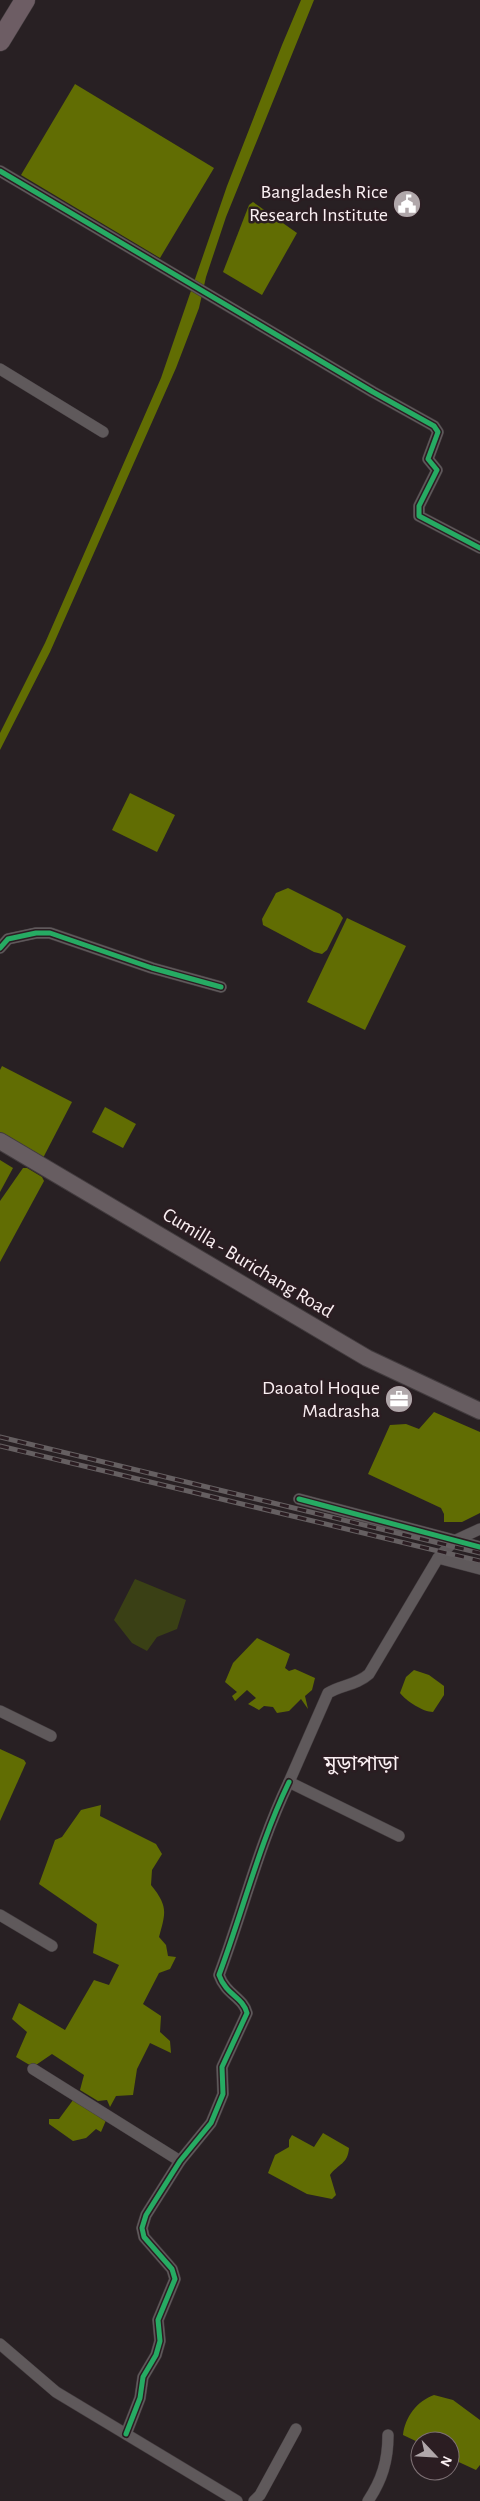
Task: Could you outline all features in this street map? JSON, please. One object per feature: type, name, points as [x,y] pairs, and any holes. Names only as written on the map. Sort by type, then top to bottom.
[{"type":"highway","points":[[0,41],[25,0]]},
{"type":"main road","name":"Cumilla - Burichang Road","points":[[0,1141],[367,1358],[480,1411]]},
{"type":"street","points":[[0,171],[434,426],[438,432],[428,459],[437,470],[420,506],[419,516],[480,548]]},
{"type":"street","points":[[0,369],[103,432]]},
{"type":"street","points":[[0,948],[8,939],[36,933],[50,934],[152,968],[221,987]]},
{"type":"street","points":[[299,1500],[480,1547]]},
{"type":"street","points":[[126,2434],[140,2398],[143,2377],[158,2348],[160,2341],[158,2320],[175,2279],[172,2269],[144,2237],[142,2228],[146,2215],[180,2161],[197,2139],[208,2130],[222,2094],[222,2067],[247,2013],[245,2006],[223,1986],[219,1975],[249,1890],[257,1858],[288,1782],[328,1693],[340,1686],[363,1680],[369,1674],[438,1558],[454,1541],[480,1528]]},
{"type":"street","points":[[438,1558],[480,1569]]},
{"type":"street","points":[[0,1711],[51,1736]]},
{"type":"street","points":[[288,1782],[399,1836]]},
{"type":"street","points":[[0,1915],[52,1946]]},
{"type":"street","points":[[33,2069],[180,2161]]},
{"type":"street","points":[[0,2344],[56,2392],[237,2501]]},
{"type":"street","points":[[254,2501],[260,2494],[296,2429]]},
{"type":"street","points":[[368,2501],[385,2469],[388,2453],[388,2435]]},
{"type":"shaded area","points":[[301,0],[314,0],[226,217],[206,277],[199,308],[176,368],[50,652],[0,750],[0,733],[45,643],[161,378],[227,186]]},
{"type":"shaded area","points":[[75,84],[214,168],[160,258],[21,175]]},
{"type":"shaded area","points":[[253,202],[297,233],[262,295],[223,272],[249,205]]},
{"type":"shaded area","points":[[130,793],[175,815],[157,852],[112,830]]},
{"type":"shaded area","points":[[288,888],[340,914],[343,918],[327,950],[322,954],[314,952],[263,925],[262,919],[276,893]]},
{"type":"shaded area","points":[[347,918],[406,946],[365,1030],[307,1002]]},
{"type":"shaded area","points":[[2,1066],[72,1102],[43,1158],[0,1135],[0,1070]]},
{"type":"shaded area","points":[[105,1107],[136,1124],[123,1148],[92,1132]]},
{"type":"shaded area","points":[[0,1160],[13,1168],[0,1192]]},
{"type":"shaded area","points":[[23,1168],[27,1168],[42,1177],[44,1181],[0,1262],[0,1201]]},
{"type":"shaded area","points":[[434,1412],[480,1432],[480,1513],[462,1522],[444,1522],[444,1514],[441,1508],[368,1474],[390,1425],[406,1424],[419,1429]]},
{"type":"shaded area","points":[[135,1579],[186,1600],[177,1629],[157,1637],[147,1651],[132,1643],[114,1620]]},
{"type":"shaded area","points":[[257,1638],[290,1654],[285,1668],[289,1671],[295,1669],[315,1678],[312,1690],[305,1696],[308,1709],[301,1699],[289,1711],[277,1713],[273,1707],[264,1706],[259,1710],[248,1704],[256,1698],[247,1690],[235,1701],[232,1696],[237,1692],[225,1682],[233,1663]]},
{"type":"shaded area","points":[[414,1670],[429,1675],[444,1686],[444,1695],[433,1712],[415,1705],[400,1693],[406,1677]]},
{"type":"shaded area","points":[[0,1749],[24,1760],[26,1763],[0,1821]]},
{"type":"shaded area","points":[[101,1805],[100,1816],[156,1844],[162,1854],[152,1870],[151,1885],[160,1898],[164,1910],[159,1937],[166,1945],[168,1956],[176,1957],[170,1969],[159,1973],[143,2004],[161,2016],[160,2032],[170,2041],[171,2053],[150,2043],[137,2069],[133,2095],[116,2096],[110,2107],[107,2100],[98,2101],[80,2090],[84,2075],[52,2054],[33,2067],[16,2057],[27,2032],[12,2019],[19,2003],[65,2030],[94,1980],[109,1985],[119,1965],[93,1953],[97,1924],[39,1884],[55,1840],[62,1837],[81,1810]]},
{"type":"shaded area","points":[[76,2096],[107,2118],[101,2132],[96,2129],[86,2138],[73,2141],[49,2124],[49,2119],[59,2119]]},
{"type":"shaded area","points":[[323,2133],[349,2148],[345,2161],[330,2175],[336,2195],[332,2199],[307,2194],[268,2173],[275,2155],[289,2147],[289,2140],[292,2135],[314,2147]]},
{"type":"shaded area","points":[[434,2395],[453,2400],[480,2420],[480,2465],[476,2470],[460,2463],[460,2431],[410,2431],[410,2438],[403,2435],[406,2422],[413,2410]]},
{"type":"railway","points":[[0,1437],[480,1553]]},
{"type":"railway","points":[[0,1446],[480,1561]]},
{"type":"cycle path","points":[[0,171],[373,392],[434,426],[438,432],[428,459],[437,470],[419,506],[419,516],[480,548]]},
{"type":"cycle path","points":[[0,948],[8,939],[36,933],[50,933],[152,968],[221,987]]},
{"type":"cycle path","points":[[299,1499],[480,1547]]},
{"type":"cycle path","points":[[126,2434],[140,2398],[143,2377],[156,2355],[160,2341],[158,2320],[175,2279],[172,2269],[144,2237],[142,2228],[146,2215],[180,2161],[211,2123],[223,2094],[222,2067],[247,2013],[242,2003],[226,1987],[219,1975],[260,1853],[289,1782]]},
{"type":"place","name":"Bangladesh Rice Research Institute","points":[[407,204]]},
{"type":"place","name":"Daoatol Hoque Madrasha","points":[[399,1399]]},
{"type":"district","name":"মুড়াপাড়া","points":[[361,1763]]}]
